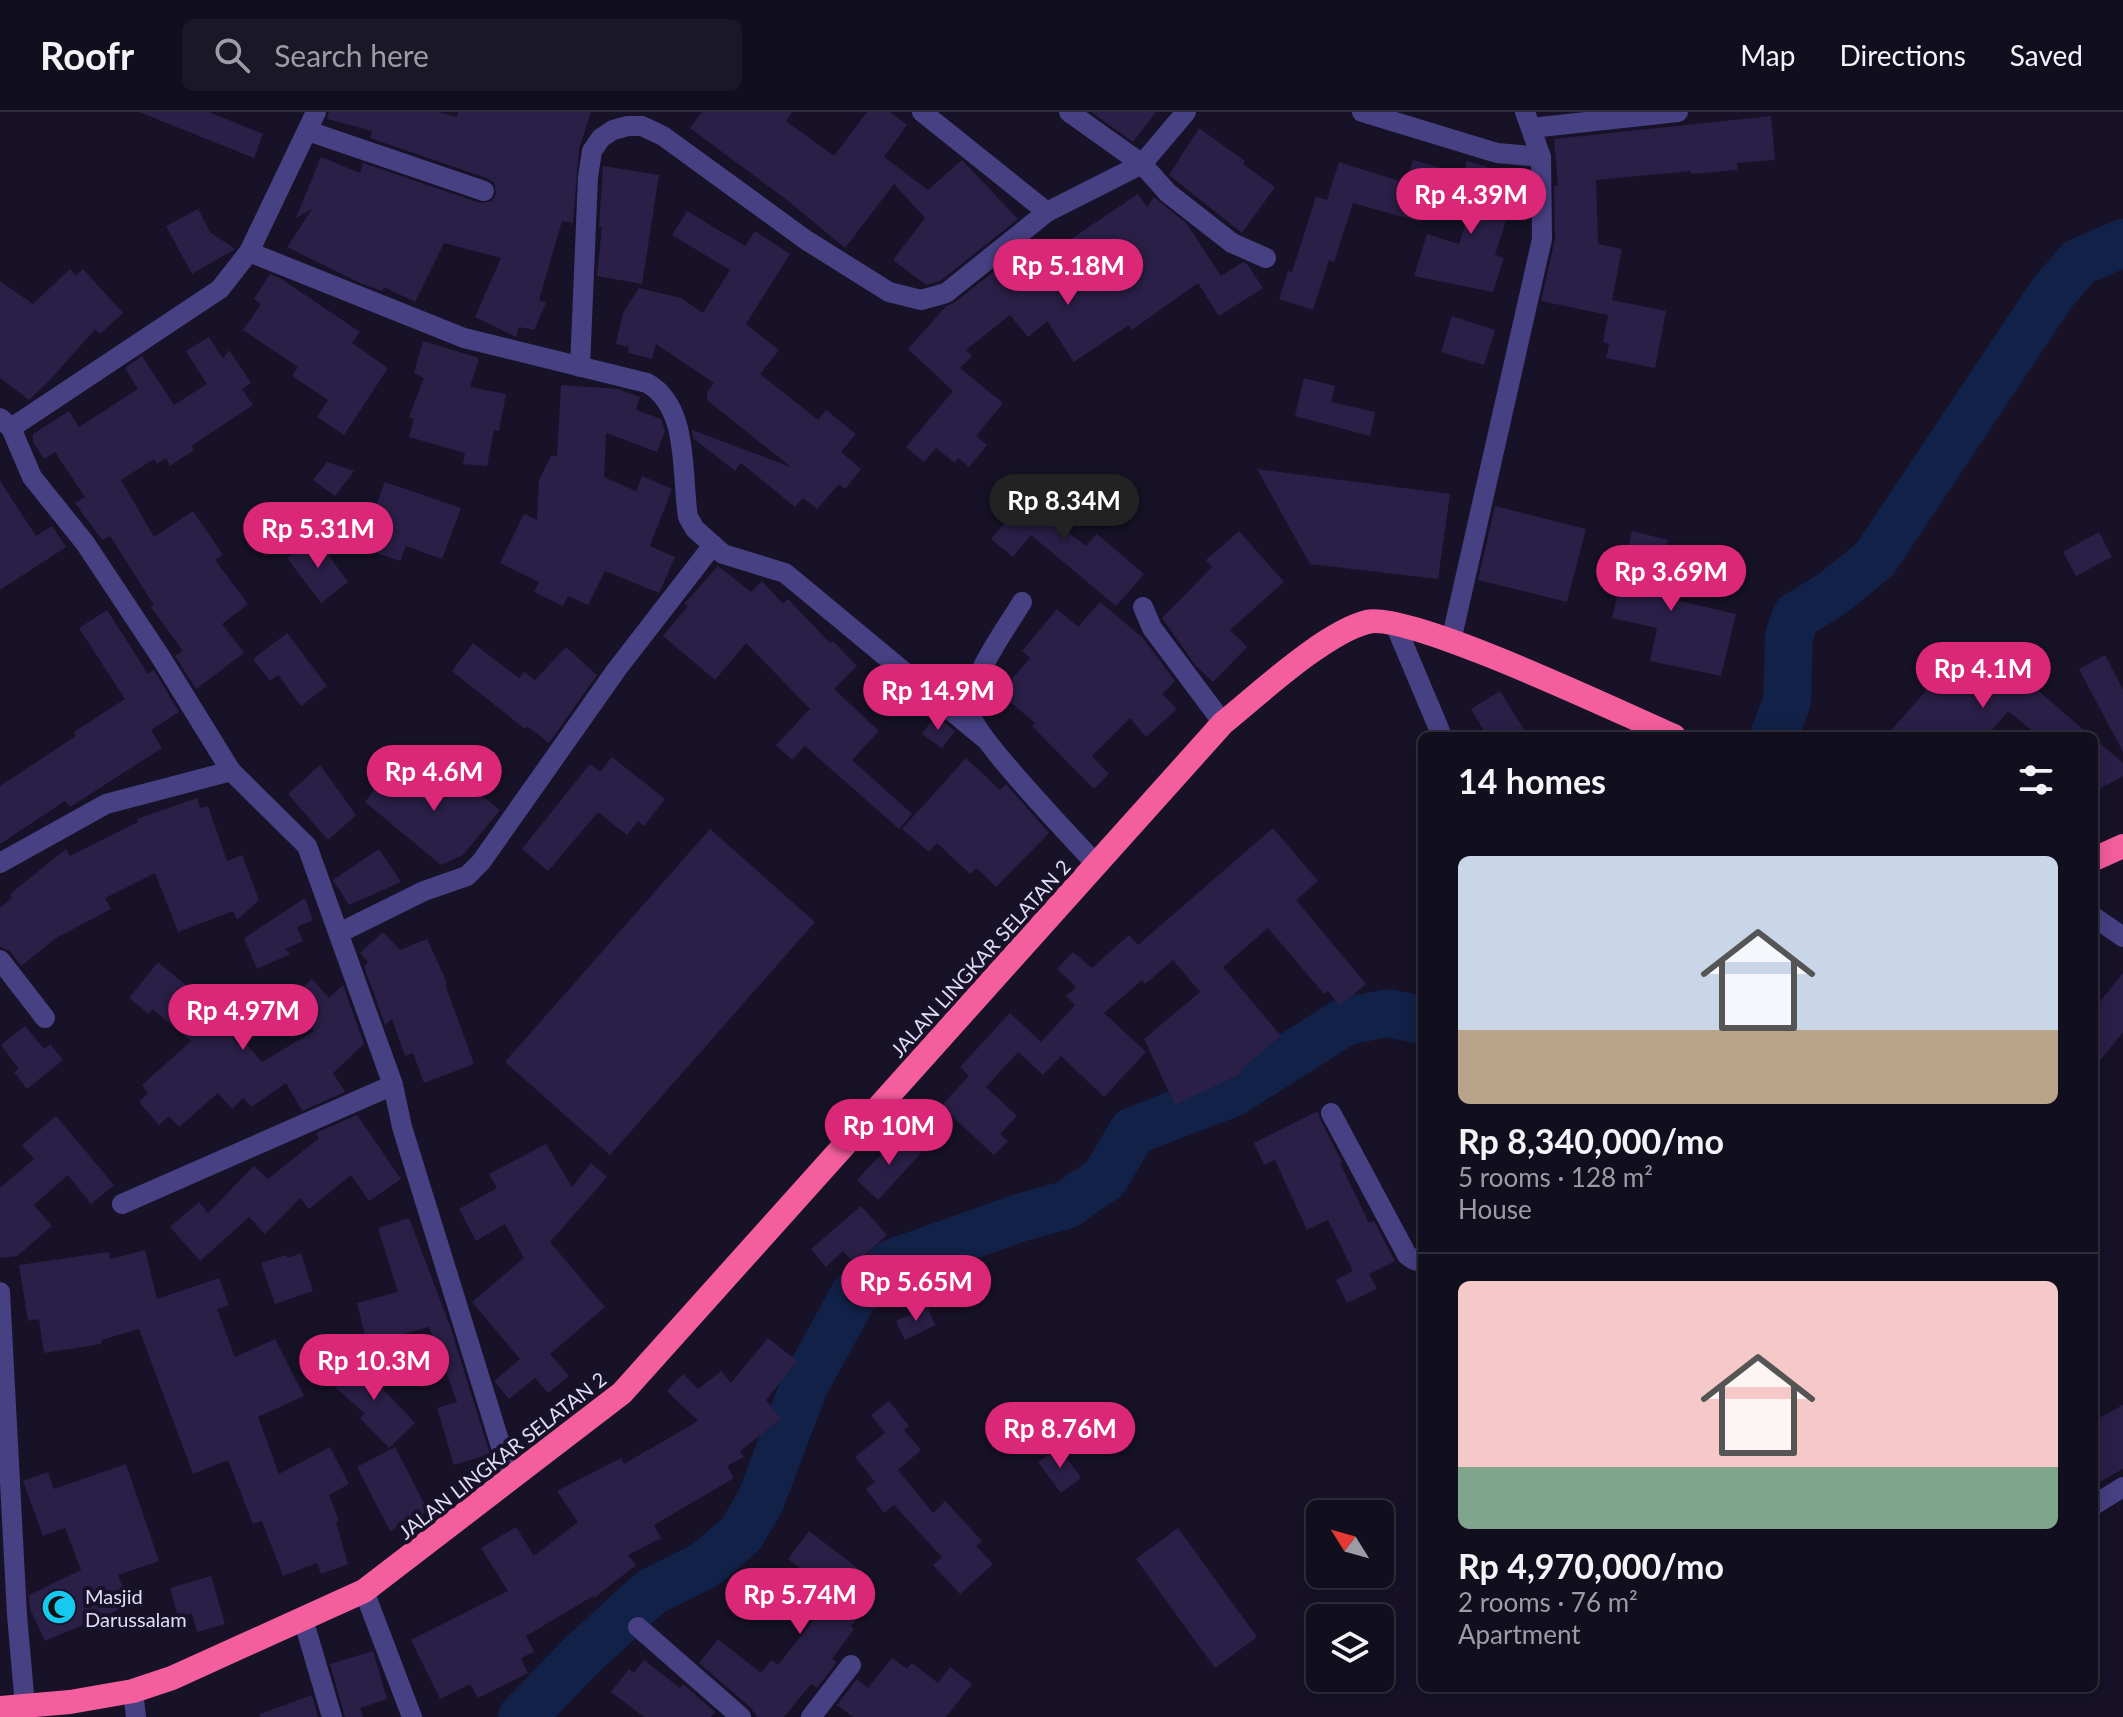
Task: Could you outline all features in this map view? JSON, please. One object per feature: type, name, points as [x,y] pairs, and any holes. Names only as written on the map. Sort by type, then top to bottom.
[{"type":"highway","name":"JALAN LINGKAR SELATAN 2","points":[[0,1708],[70,1709],[133,1691],[172,1678],[364,1591],[622,1393],[1223,723],[1321,646],[1347,630],[1370,621],[1394,622],[1451,641],[1665,732]]},
{"type":"highway","points":[[2098,857],[2123,846]]},
{"type":"street","points":[[922,112],[1047,212]]},
{"type":"street","points":[[1069,112],[1142,164],[1168,193],[1232,243],[1266,258]]},
{"type":"street","points":[[580,367],[588,177],[592,151],[601,138],[613,130],[642,126],[663,136],[806,240],[889,292],[921,300],[946,293],[1047,212],[1142,164],[1186,112]]},
{"type":"street","points":[[1362,112],[1497,153],[1541,157]]},
{"type":"street","points":[[1451,641],[1542,239],[1541,157],[1528,120],[1678,112]]},
{"type":"street","points":[[484,191],[312,121],[249,252],[220,289],[5,423],[32,477],[93,556],[231,771],[307,846],[393,1085],[402,1127],[511,1479]]},
{"type":"street","points":[[249,252],[464,338],[647,383],[658,389],[679,429],[688,517],[695,529],[723,554],[785,573],[984,738],[1096,864]]},
{"type":"street","points":[[339,933],[424,891],[467,876],[481,862],[617,669],[713,545]]},
{"type":"street","points":[[984,738],[971,714],[976,680],[1022,602]]},
{"type":"street","points":[[1143,607],[1152,628],[1223,723]]},
{"type":"street","points":[[1394,622],[1440,732]]},
{"type":"street","points":[[0,863],[106,804],[231,771]]},
{"type":"street","points":[[2098,920],[2123,937]]},
{"type":"street","points":[[0,960],[45,1018]]},
{"type":"street","points":[[122,1204],[393,1085]]},
{"type":"street","points":[[1331,1113],[1407,1255],[1418,1261]]},
{"type":"street","points":[[0,1292],[17,1615],[25,1706]]},
{"type":"street","points":[[2098,1503],[2123,1487]]},
{"type":"street","points":[[364,1591],[412,1717]]},
{"type":"street","points":[[303,1619],[332,1717]]},
{"type":"street","points":[[638,1627],[721,1698],[735,1716]]},
{"type":"street","points":[[811,1717],[851,1665]]},
{"type":"street","points":[[133,1691],[136,1717]]},
{"type":"building","points":[[139,112],[209,112],[263,134],[254,158]]},
{"type":"building","points":[[329,112],[439,112],[457,117],[458,112],[591,112],[579,149],[573,223],[562,221],[539,300],[546,303],[534,330],[519,327],[516,337],[475,317],[501,258],[444,243],[415,302],[384,287],[382,291],[360,283],[287,247],[312,209],[296,218],[321,157],[360,173],[363,163],[480,203],[492,201],[496,194],[494,183],[489,179],[370,138],[372,131],[327,119]]},
{"type":"building","points":[[702,112],[792,112],[786,121],[834,156],[867,112],[890,112],[907,125],[884,157],[928,190],[962,160],[1018,219],[940,281],[926,285],[893,260],[925,218],[894,184],[845,248],[787,200],[690,128]]},
{"type":"building","points":[[1091,112],[1156,112],[1133,142]]},
{"type":"building","points":[[1771,116],[1775,160],[1737,163],[1737,170],[1596,180],[1598,244],[1622,249],[1612,300],[1666,311],[1655,368],[1606,358],[1609,344],[1603,342],[1608,315],[1541,301],[1555,239],[1554,186],[1558,186],[1554,139]]},
{"type":"building","points":[[1199,128],[1275,187],[1242,233],[1169,175]]},
{"type":"building","points":[[1413,160],[1438,167],[1420,222],[1353,203],[1334,262],[1329,260],[1313,310],[1279,299],[1288,271],[1292,272],[1316,197],[1327,200],[1339,162],[1406,183]]},
{"type":"building","points":[[1467,161],[1510,174],[1499,208],[1509,211],[1495,255],[1504,258],[1493,292],[1414,276],[1427,234],[1459,244],[1474,196],[1458,190]]},
{"type":"building","points":[[603,166],[659,175],[642,284],[597,276]]},
{"type":"building","points":[[1138,194],[1147,207],[1154,197],[1187,224],[1221,276],[1243,262],[1263,288],[1219,316],[1198,283],[1132,330],[1129,325],[1074,362],[1047,321],[1028,337],[1010,315],[966,350],[972,356],[960,368],[1003,403],[976,436],[987,445],[969,467],[958,458],[955,463],[936,448],[924,462],[906,447],[953,391],[908,349],[946,306],[1016,254],[1026,267],[1053,245],[1056,249]]},
{"type":"building","points":[[198,209],[210,232],[235,249],[192,274],[166,226]]},
{"type":"building","points":[[687,211],[745,246],[755,231],[790,254],[746,324],[779,350],[760,374],[818,420],[826,410],[856,434],[841,452],[861,469],[845,489],[839,484],[817,509],[803,498],[795,507],[741,463],[735,471],[693,438],[692,430],[791,467],[707,400],[707,392],[714,383],[656,344],[652,359],[628,353],[629,347],[616,344],[623,313],[639,288],[681,298],[703,313],[730,270],[672,235]]},
{"type":"building","points":[[70,269],[76,276],[83,269],[123,313],[100,334],[95,329],[29,400],[0,378],[0,281],[33,304]]},
{"type":"building","points":[[270,274],[360,332],[352,343],[388,368],[344,435],[317,417],[328,400],[292,376],[298,367],[243,330],[261,304],[254,299]]},
{"type":"building","points":[[1452,316],[1495,330],[1484,365],[1441,352]]},
{"type":"building","points":[[209,337],[223,359],[229,350],[251,383],[242,389],[253,405],[191,446],[194,450],[170,466],[166,458],[157,464],[154,459],[121,480],[154,537],[193,511],[223,555],[215,560],[248,604],[222,624],[244,653],[196,689],[175,656],[183,651],[151,607],[154,605],[110,536],[102,540],[75,503],[85,497],[55,452],[44,459],[33,442],[33,434],[69,411],[79,427],[138,389],[125,368],[142,356],[174,405],[207,384],[186,351]]},
{"type":"building","points":[[423,341],[479,358],[470,387],[506,394],[499,431],[494,430],[487,466],[463,464],[465,453],[409,437],[414,419],[409,417],[424,378],[414,373]]},
{"type":"building","points":[[1304,378],[1335,386],[1331,402],[1375,412],[1370,436],[1295,416]]},
{"type":"building","points":[[561,385],[618,389],[640,397],[636,410],[661,419],[665,431],[657,452],[606,433],[604,477],[636,491],[642,476],[672,489],[650,546],[675,557],[659,593],[605,571],[588,605],[568,596],[563,606],[534,592],[539,582],[500,563],[524,514],[537,520],[539,480],[551,456],[557,456]]},
{"type":"building","points":[[327,462],[354,471],[335,496],[313,480]]},
{"type":"building","points":[[1257,469],[1450,494],[1438,579],[1310,564]]},
{"type":"building","points":[[1029,474],[1065,505],[1052,520],[1086,546],[1097,534],[1144,574],[1116,606],[1031,535],[1013,557],[991,539],[1014,512],[1004,503]]},
{"type":"building","points":[[0,481],[36,536],[52,526],[66,547],[0,590]]},
{"type":"building","points":[[385,482],[461,508],[442,559],[406,546],[400,561],[371,551],[381,522],[371,519]]},
{"type":"building","points":[[1495,506],[1586,529],[1567,602],[1478,580]]},
{"type":"building","points":[[1239,531],[1284,582],[1230,630],[1247,647],[1213,682],[1196,666],[1162,618],[1212,567],[1206,560]]},
{"type":"building","points":[[1632,531],[1668,540],[1655,595],[1736,614],[1721,676],[1650,661],[1657,628],[1612,618]]},
{"type":"building","points":[[2099,532],[2112,557],[2076,576],[2063,552]]},
{"type":"building","points":[[315,537],[348,582],[321,603],[287,558]]},
{"type":"building","points":[[718,566],[751,592],[762,581],[783,604],[788,599],[857,666],[834,689],[879,731],[852,760],[912,814],[899,829],[805,746],[792,760],[776,745],[810,709],[746,643],[715,680],[663,636],[688,606],[684,604]]},
{"type":"building","points":[[1100,602],[1143,638],[1175,681],[1162,694],[1177,709],[1146,737],[1130,718],[1092,756],[1109,774],[1094,789],[1032,726],[1035,723],[1000,693],[1030,658],[1022,651],[1057,609],[1078,627]]},
{"type":"building","points":[[107,610],[148,674],[154,670],[179,712],[151,730],[162,748],[70,807],[65,801],[0,844],[0,786],[125,699],[79,628]]},
{"type":"building","points":[[287,633],[327,686],[301,706],[278,675],[270,681],[253,659]]},
{"type":"building","points":[[473,643],[519,678],[524,672],[535,680],[566,647],[597,675],[549,743],[527,726],[525,729],[452,671]]},
{"type":"building","points":[[2105,655],[2123,690],[2123,752],[2079,669]]},
{"type":"building","points":[[2008,665],[2086,732],[2034,732],[2008,711],[1990,732],[1890,732],[1942,668],[1979,700]]},
{"type":"building","points":[[1500,691],[1526,732],[1485,732],[1471,709]]},
{"type":"building","points":[[935,716],[955,731],[942,748],[922,734]]},
{"type":"building","points":[[2098,741],[2123,763],[2123,776],[2098,790]]},
{"type":"building","points":[[612,757],[665,799],[644,826],[638,821],[627,835],[598,812],[548,871],[522,849],[590,764],[600,772]]},
{"type":"building","points":[[966,758],[1000,790],[1006,784],[1049,833],[996,887],[977,868],[970,874],[937,843],[929,852],[902,829]]},
{"type":"building","points":[[320,765],[356,815],[328,840],[288,794]]},
{"type":"building","points":[[391,767],[426,794],[447,767],[500,810],[463,855],[441,865],[365,802]]},
{"type":"building","points":[[197,798],[200,808],[208,806],[227,861],[242,855],[259,900],[237,920],[233,911],[178,932],[155,873],[105,898],[111,909],[56,938],[21,966],[10,951],[0,947],[0,908],[12,898],[10,894],[66,849],[70,856],[138,822],[137,819]]},
{"type":"building","points":[[1273,828],[1318,881],[1296,900],[1366,984],[1340,1006],[1328,991],[1324,994],[1268,928],[1223,967],[1281,1036],[1241,1069],[1242,1073],[1175,1105],[1144,1039],[1200,992],[1173,960],[1145,984],[1142,980],[1104,1013],[1146,1052],[1104,1097],[1061,1056],[1043,1075],[1018,1052],[986,1087],[1017,1116],[1000,1134],[1008,1141],[994,1155],[941,1106],[969,1076],[960,1067],[1010,1013],[1041,1042],[1075,1005],[1066,996],[1076,987],[1057,969],[1073,952],[1092,968],[1129,935],[1138,945]]},
{"type":"building","points":[[710,829],[815,922],[610,1155],[505,1062]]},
{"type":"building","points":[[379,849],[401,882],[349,905],[333,880]]},
{"type":"building","points":[[305,898],[313,920],[297,927],[303,941],[285,949],[290,954],[257,969],[244,938]]},
{"type":"building","points":[[383,932],[400,950],[427,939],[447,983],[474,1064],[424,1083],[413,1053],[405,1056],[392,1019],[385,1025],[364,966],[368,962],[360,953]]},
{"type":"building","points":[[158,962],[211,1006],[207,1011],[240,1046],[244,1042],[262,1062],[314,1031],[287,1002],[312,979],[329,998],[343,985],[364,1044],[333,1073],[345,1092],[302,1111],[286,1083],[251,1107],[243,1098],[232,1109],[218,1093],[179,1127],[169,1116],[159,1125],[139,1102],[148,1093],[142,1085],[191,1041],[152,1009],[149,1014],[129,998]]},
{"type":"building","points":[[2123,973],[2123,1032],[2098,1063],[2098,1004]]},
{"type":"building","points":[[25,1026],[44,1049],[50,1044],[63,1060],[27,1089],[14,1072],[19,1069],[1,1045]]},
{"type":"building","points":[[1318,1111],[1369,1223],[1374,1221],[1395,1261],[1369,1274],[1377,1289],[1347,1303],[1336,1280],[1353,1271],[1328,1220],[1307,1230],[1275,1160],[1264,1165],[1254,1143]]},
{"type":"building","points":[[357,1115],[401,1179],[369,1201],[351,1175],[309,1209],[300,1198],[265,1234],[249,1217],[200,1261],[170,1227],[199,1202],[208,1213],[254,1166],[268,1179],[319,1138],[316,1133]]},
{"type":"building","points":[[56,1116],[114,1185],[91,1204],[68,1175],[34,1205],[52,1226],[17,1256],[0,1258],[0,1188],[34,1159],[22,1145]]},
{"type":"building","points":[[901,1133],[921,1153],[878,1200],[857,1180]]},
{"type":"building","points":[[546,1144],[572,1187],[591,1163],[607,1177],[550,1242],[605,1307],[550,1354],[569,1376],[548,1393],[535,1378],[509,1399],[494,1381],[520,1359],[472,1302],[524,1258],[505,1224],[476,1241],[459,1209],[497,1188],[489,1174]]},
{"type":"building","points":[[861,1206],[887,1235],[855,1264],[843,1251],[826,1267],[811,1249]]},
{"type":"building","points":[[409,1218],[450,1326],[490,1454],[454,1465],[437,1408],[457,1402],[429,1327],[367,1344],[357,1303],[398,1292],[378,1228]]},
{"type":"building","points":[[145,1250],[157,1299],[219,1278],[229,1305],[217,1309],[235,1357],[275,1339],[304,1396],[258,1417],[279,1474],[330,1447],[349,1484],[329,1495],[339,1521],[336,1522],[348,1564],[321,1574],[317,1563],[283,1576],[262,1521],[253,1524],[228,1460],[193,1474],[139,1329],[101,1340],[101,1344],[44,1353],[39,1319],[28,1321],[19,1265],[109,1252],[110,1259]]},
{"type":"building","points":[[301,1253],[313,1291],[275,1304],[261,1263]]},
{"type":"building","points":[[947,1264],[960,1287],[935,1302],[922,1280]]},
{"type":"building","points":[[927,1306],[935,1325],[905,1340],[896,1321]]},
{"type":"building","points":[[768,1338],[797,1361],[766,1400],[781,1419],[740,1451],[744,1457],[727,1466],[734,1478],[654,1525],[661,1538],[628,1555],[636,1565],[594,1598],[526,1636],[534,1652],[521,1658],[528,1673],[478,1698],[470,1684],[440,1699],[411,1640],[508,1591],[481,1548],[516,1527],[534,1556],[578,1522],[557,1491],[621,1458],[624,1464],[698,1421],[667,1391],[683,1374],[698,1389],[721,1371],[731,1383]]},
{"type":"building","points":[[358,1356],[387,1381],[381,1387],[415,1423],[389,1448],[360,1418],[365,1414],[332,1384]]},
{"type":"building","points":[[889,1401],[909,1426],[904,1430],[921,1450],[898,1470],[933,1513],[945,1501],[982,1541],[976,1546],[993,1564],[960,1594],[933,1565],[942,1557],[894,1505],[884,1513],[866,1489],[875,1482],[855,1457],[885,1433],[871,1415]]},
{"type":"building","points":[[2123,1405],[2123,1469],[2098,1483],[2098,1419]]},
{"type":"building","points":[[395,1447],[428,1511],[390,1531],[357,1467]]},
{"type":"building","points":[[1059,1447],[1081,1478],[1061,1493],[1038,1462]]},
{"type":"building","points":[[126,1464],[159,1561],[118,1575],[130,1605],[45,1641],[30,1609],[29,1595],[81,1570],[65,1528],[43,1536],[23,1481],[48,1472],[54,1489]]},
{"type":"building","points":[[1178,1528],[1257,1637],[1215,1668],[1136,1559]]},
{"type":"building","points":[[809,1531],[872,1579],[863,1591],[873,1599],[851,1626],[854,1629],[832,1659],[837,1662],[817,1688],[811,1684],[784,1717],[757,1717],[750,1707],[699,1663],[718,1639],[761,1673],[771,1660],[778,1665],[825,1606],[809,1593],[818,1582],[788,1559]]},
{"type":"building","points":[[211,1576],[225,1624],[197,1632],[192,1613],[178,1617],[170,1588]]},
{"type":"building","points":[[373,1651],[387,1699],[360,1708],[363,1717],[345,1717],[330,1664]]},
{"type":"building","points":[[892,1658],[907,1669],[912,1663],[938,1683],[950,1667],[972,1684],[946,1717],[853,1717],[837,1705],[857,1679],[868,1688]]},
{"type":"building","points":[[644,1660],[680,1688],[683,1684],[715,1712],[711,1717],[644,1717],[611,1692],[629,1669],[634,1673]]},
{"type":"building","points":[[312,1695],[318,1717],[260,1717],[260,1714]]},
{"type":"waterway","points":[[1775,732],[1787,701],[1789,636],[1796,616],[1832,594],[1875,559],[2053,292],[2079,262],[2123,243]]},
{"type":"waterway","points":[[522,1717],[583,1654],[651,1592],[705,1565],[741,1534],[760,1502],[804,1386],[854,1295],[895,1262],[1022,1217],[1066,1205],[1105,1178],[1133,1131],[1232,1093],[1346,1021],[1389,1013],[1418,1019]]},
{"type":"place","name":"Masjid Darussalam","points":[[59,1607]]}]
